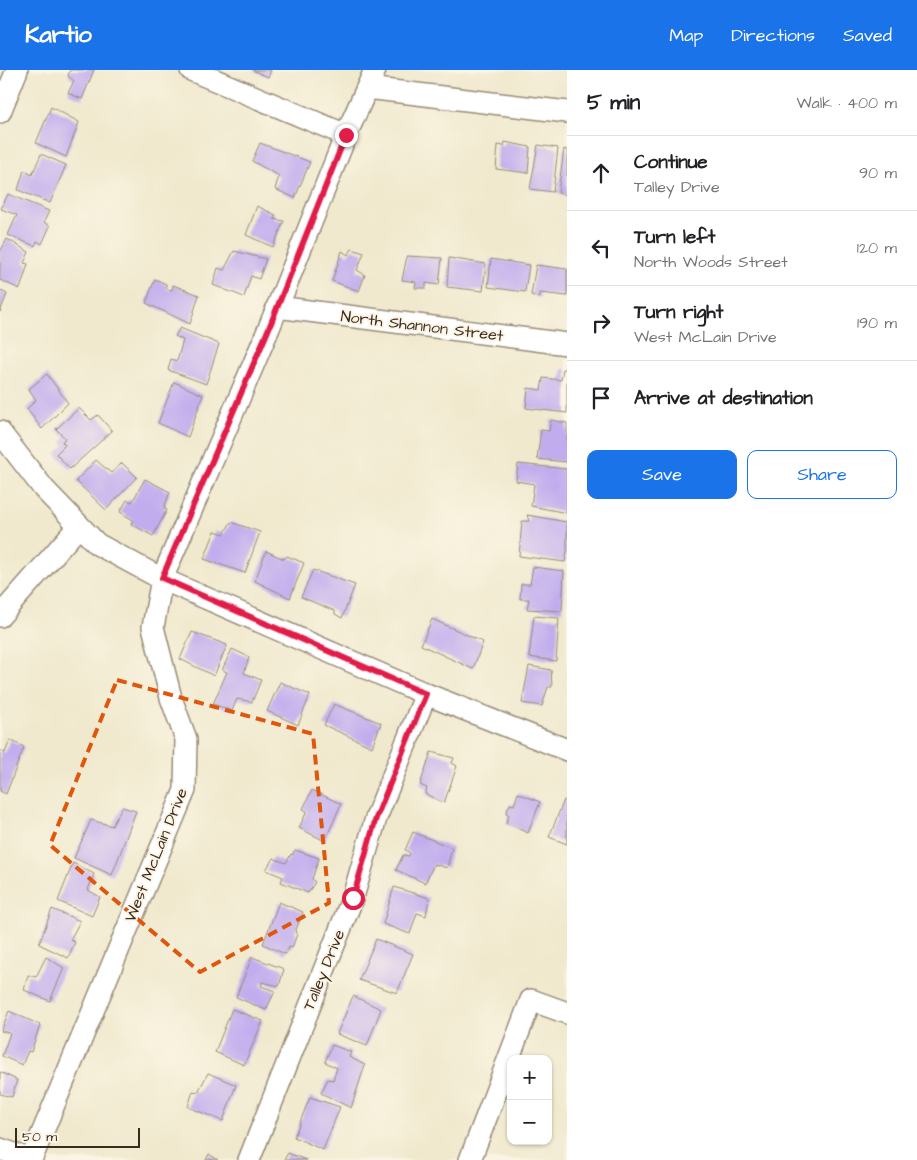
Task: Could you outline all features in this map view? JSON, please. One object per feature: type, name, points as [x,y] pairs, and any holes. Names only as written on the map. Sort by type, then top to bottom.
[{"type":"street","points":[[0,112],[17,70]]},
{"type":"street","points":[[191,70],[346,135]]},
{"type":"street","points":[[371,79],[567,112]]},
{"type":"street","name":"West McLain Drive","points":[[31,1160],[185,790],[186,739],[171,698],[153,627],[162,578],[277,308],[346,135],[371,79]]},
{"type":"street","name":"North Shannon Street","points":[[277,308],[567,344]]},
{"type":"street","points":[[0,432],[44,489],[97,544],[162,578],[426,694],[567,750]]},
{"type":"street","points":[[0,616],[79,526]]},
{"type":"street","name":"Talley Drive","points":[[248,1160],[353,898],[376,818],[426,694]]},
{"type":"street","points":[[470,1160],[531,1000],[567,1013]]},
{"type":"street","points":[[0,1149],[31,1160]]},
{"type":"highlighted area","points":[[117,680],[313,734],[329,903],[200,972],[50,845]]},
{"type":"building","points":[[70,70],[94,70],[82,99],[68,93],[74,81],[68,76]]},
{"type":"building","points":[[252,70],[271,70],[268,77]]},
{"type":"building","points":[[51,107],[79,122],[66,157],[36,143]]},
{"type":"building","points":[[505,142],[530,147],[528,173],[496,169],[498,145],[504,146]]},
{"type":"building","points":[[260,143],[310,162],[295,198],[275,189],[279,176],[252,161]]},
{"type":"building","points":[[538,145],[558,148],[553,192],[530,189]]},
{"type":"building","points":[[564,149],[567,150],[567,195],[558,193]]},
{"type":"building","points":[[41,154],[66,165],[50,203],[18,190],[24,170],[32,175]]},
{"type":"building","points":[[8,194],[49,211],[44,222],[50,226],[42,244],[37,241],[35,246],[8,235],[17,215],[1,209]]},
{"type":"building","points":[[257,206],[276,215],[274,219],[284,221],[273,247],[246,235]]},
{"type":"building","points":[[7,239],[29,252],[24,263],[28,264],[20,289],[0,280],[0,252]]},
{"type":"building","points":[[352,249],[364,253],[357,270],[365,275],[359,291],[332,281],[342,251],[348,255]]},
{"type":"building","points":[[234,251],[266,259],[259,279],[251,276],[244,297],[213,285],[218,268],[224,270]]},
{"type":"building","points":[[407,256],[442,258],[439,285],[426,283],[426,288],[415,288],[416,282],[402,280]]},
{"type":"building","points":[[449,258],[486,264],[483,291],[447,287]]},
{"type":"building","points":[[491,259],[529,265],[525,292],[488,287]]},
{"type":"building","points":[[536,265],[567,269],[567,296],[540,293],[540,298],[531,295]]},
{"type":"building","points":[[155,279],[166,284],[167,289],[172,290],[173,285],[199,295],[190,324],[146,303]]},
{"type":"building","points":[[0,290],[7,294],[0,312]]},
{"type":"building","points":[[180,328],[219,344],[206,384],[168,370],[171,359],[177,361],[183,340],[175,336]]},
{"type":"building","points":[[563,369],[567,369],[567,413],[526,408],[528,388],[541,390],[543,378],[561,380]]},
{"type":"building","points":[[47,374],[68,403],[42,429],[27,409],[36,400],[29,389]]},
{"type":"building","points":[[174,382],[203,395],[188,437],[158,423]]},
{"type":"building","points":[[79,408],[91,420],[98,415],[112,431],[70,469],[56,454],[65,445],[62,442],[65,438],[56,429]]},
{"type":"building","points":[[551,420],[567,423],[567,462],[537,459],[541,430],[549,431]]},
{"type":"building","points":[[96,460],[111,473],[122,463],[137,477],[106,510],[76,481]]},
{"type":"building","points":[[518,464],[567,469],[567,513],[531,506],[534,484],[516,481]]},
{"type":"building","points":[[145,479],[170,492],[164,508],[167,510],[153,536],[131,524],[133,520],[120,512],[127,500],[132,502]]},
{"type":"building","points":[[527,515],[567,522],[565,562],[519,556],[522,521],[529,521]]},
{"type":"building","points":[[231,522],[260,532],[245,573],[204,559],[215,531],[224,534]]},
{"type":"building","points":[[266,551],[284,559],[287,556],[304,563],[290,598],[255,581]]},
{"type":"building","points":[[533,567],[564,571],[562,611],[527,609],[529,599],[520,599],[521,584],[530,584]]},
{"type":"building","points":[[313,570],[355,585],[342,618],[335,614],[335,611],[301,597]]},
{"type":"building","points":[[534,616],[559,618],[556,661],[529,657]]},
{"type":"building","points":[[432,619],[483,642],[473,669],[421,645]]},
{"type":"building","points":[[192,632],[227,645],[214,676],[180,659]]},
{"type":"building","points":[[232,649],[249,657],[244,673],[261,680],[252,702],[237,699],[232,711],[213,704],[227,672],[222,670]]},
{"type":"building","points":[[529,666],[551,670],[552,687],[548,687],[542,706],[522,703]]},
{"type":"building","points":[[280,682],[310,695],[298,725],[267,711]]},
{"type":"building","points":[[334,704],[381,723],[372,747],[324,725]]},
{"type":"building","points":[[10,740],[24,747],[6,794],[0,791],[0,750],[5,753]]},
{"type":"building","points":[[431,752],[454,758],[452,763],[457,766],[444,803],[425,794],[427,788],[420,785]]},
{"type":"building","points":[[312,790],[341,804],[325,841],[299,828],[307,811],[303,809]]},
{"type":"building","points":[[518,793],[540,802],[528,833],[506,823],[509,815],[506,813],[510,804],[514,805]]},
{"type":"building","points":[[564,800],[567,801],[567,844],[549,837]]},
{"type":"building","points":[[122,807],[136,811],[112,875],[74,858],[91,820],[112,826]]},
{"type":"building","points":[[413,832],[452,848],[447,868],[434,864],[425,883],[396,870],[403,855],[409,856],[410,853],[405,850]]},
{"type":"building","points":[[295,850],[319,858],[312,879],[315,882],[308,893],[281,882],[283,877],[266,870],[273,858],[286,863]]},
{"type":"building","points":[[73,863],[94,874],[88,890],[100,897],[92,916],[58,901]]},
{"type":"building","points":[[394,887],[429,898],[426,916],[417,913],[410,934],[383,924]]},
{"type":"building","points":[[279,902],[303,912],[295,932],[297,934],[292,948],[289,947],[285,954],[263,944]]},
{"type":"building","points":[[52,909],[80,921],[70,940],[75,942],[68,958],[39,944]]},
{"type":"building","points":[[376,939],[413,954],[397,993],[359,980]]},
{"type":"building","points":[[46,957],[64,968],[50,1001],[24,990],[28,975],[36,977]]},
{"type":"building","points":[[252,957],[284,969],[279,986],[262,982],[261,986],[275,991],[266,1010],[236,997]]},
{"type":"building","points":[[353,996],[381,1009],[367,1046],[337,1034]]},
{"type":"building","points":[[232,1009],[263,1021],[244,1065],[215,1052]]},
{"type":"building","points":[[9,1011],[40,1025],[31,1052],[28,1051],[22,1065],[2,1056],[10,1033],[1,1031]]},
{"type":"building","points":[[332,1045],[351,1052],[349,1057],[365,1065],[351,1108],[321,1093],[328,1079],[333,1080],[337,1068],[325,1062]]},
{"type":"building","points":[[0,1072],[17,1080],[12,1097],[0,1094]]},
{"type":"building","points":[[208,1073],[236,1085],[223,1121],[188,1107],[193,1091],[198,1092]]},
{"type":"building","points":[[310,1097],[340,1107],[323,1150],[294,1137]]},
{"type":"building","points":[[288,1153],[306,1160],[284,1160]]},
{"type":"building","points":[[209,1154],[218,1160],[206,1160]]},
{"type":"route","points":[[346,135],[269,328],[162,578],[426,694],[376,818],[353,898]]}]
